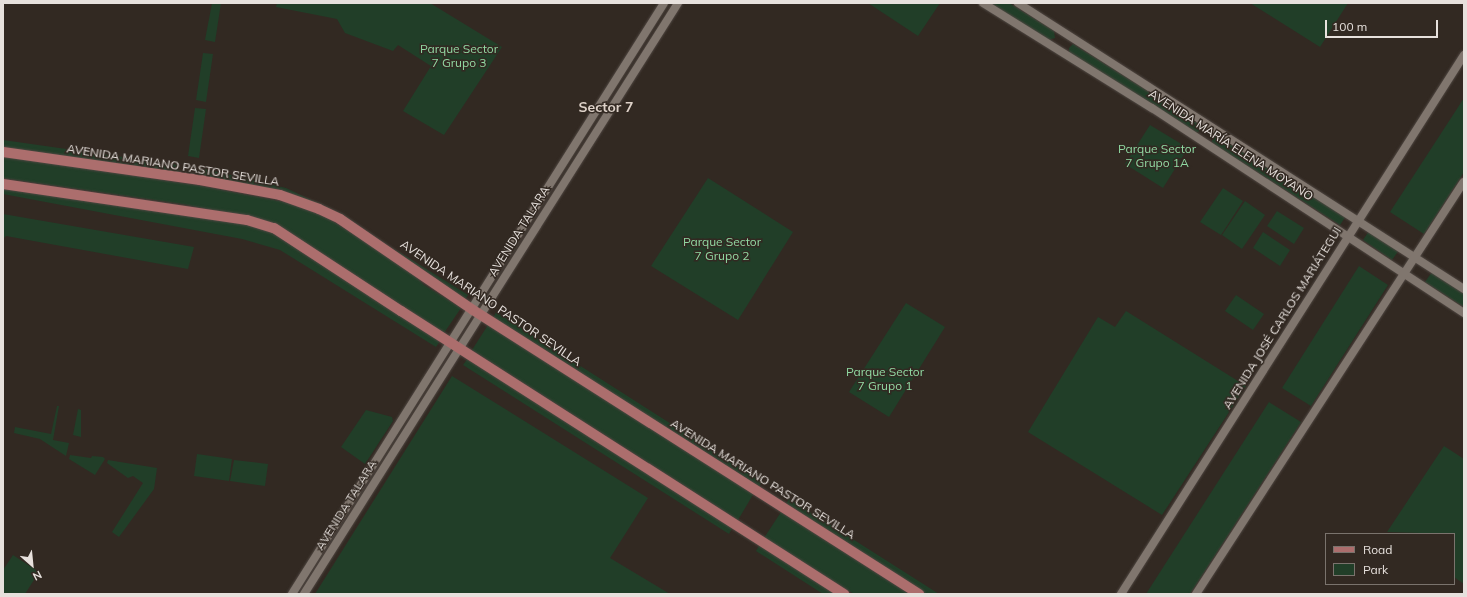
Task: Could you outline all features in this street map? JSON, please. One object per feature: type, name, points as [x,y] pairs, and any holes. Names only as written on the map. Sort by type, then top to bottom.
[{"type":"main road","name":"AVENIDA MARIANO PASTOR SEVILLA","points":[[3,152],[179,176],[280,195],[301,202],[340,219],[477,312],[919,594]]},
{"type":"main road","points":[[3,184],[247,220],[274,228],[455,346],[844,594]]},
{"type":"street","name":"AVENIDA TALARA","points":[[477,312],[664,3]]},
{"type":"street","name":"AVENIDA TALARA","points":[[292,594],[678,3]]},
{"type":"street","name":"AVENIDA MARÍA ELENA MOYANO","points":[[983,3],[1349,236],[1464,313]]},
{"type":"street","name":"AVENIDA MARÍA ELENA MOYANO","points":[[1018,3],[1358,221],[1416,256],[1464,289]]},
{"type":"street","name":"AVENIDA JOSÉ CARLOS MARIÁTEGUI","points":[[1121,594],[1464,55]]},
{"type":"street","points":[[1196,594],[1464,182]]},
{"type":"street","name":"AVENIDA TALARA","points":[[304,594],[455,346]]},
{"type":"green space","points":[[212,3],[221,3],[215,42],[205,40]]},
{"type":"green space","name":"Parque Sector 7 Grupo 3","points":[[277,3],[430,3],[502,47],[444,135],[403,111],[431,66],[398,45],[393,51],[345,33],[337,19],[276,7]]},
{"type":"green space","points":[[868,3],[940,3],[918,36]]},
{"type":"green space","points":[[990,3],[1009,3],[1054,31],[1055,38],[1048,40]]},
{"type":"green space","points":[[1250,3],[1348,3],[1320,47]]},
{"type":"green space","points":[[1073,44],[1202,125],[1203,129],[1196,133],[1069,53],[1069,48]]},
{"type":"green space","points":[[203,53],[213,54],[206,102],[196,100]]},
{"type":"green space","points":[[1464,98],[1464,172],[1424,234],[1390,212]]},
{"type":"green space","points":[[195,108],[206,109],[199,158],[188,156]]},
{"type":"green space","name":"Parque Sector 7 Grupo 1A","points":[[1150,125],[1188,148],[1163,188],[1125,164]]},
{"type":"green space","points":[[1218,135],[1346,216],[1340,225],[1212,143],[1212,139]]},
{"type":"green space","points":[[3,140],[179,165],[178,173],[3,148]]},
{"type":"green space","points":[[3,156],[201,186],[299,205],[329,219],[407,268],[424,285],[461,308],[444,333],[279,226],[254,218],[183,204],[3,178]]},
{"type":"green space","points":[[205,169],[286,188],[333,210],[356,224],[303,199],[203,178]]},
{"type":"green space","name":"Parque Sector 7 Grupo 2","points":[[708,178],[793,232],[738,320],[651,266]]},
{"type":"green space","points":[[3,186],[245,223],[272,232],[440,341],[436,347],[280,250],[242,239],[3,194]]},
{"type":"green space","points":[[1223,188],[1243,201],[1221,235],[1200,222]]},
{"type":"green space","points":[[1245,201],[1265,215],[1242,249],[1222,235]]},
{"type":"green space","points":[[1277,211],[1304,228],[1294,244],[1267,226]]},
{"type":"green space","points":[[3,214],[194,247],[188,269],[6,236],[3,239]]},
{"type":"green space","points":[[1369,231],[1399,250],[1392,260],[1363,240]]},
{"type":"green space","points":[[1263,232],[1290,250],[1280,266],[1253,248]]},
{"type":"green space","points":[[393,248],[468,295],[465,300],[436,281]]},
{"type":"green space","points":[[1359,266],[1388,285],[1311,406],[1282,388]]},
{"type":"green space","points":[[1432,272],[1464,294],[1464,307],[1425,282]]},
{"type":"green space","points":[[1236,295],[1264,314],[1253,330],[1225,311]]},
{"type":"green space","name":"Parque Sector 7 Grupo 1","points":[[906,303],[945,327],[889,417],[849,392]]},
{"type":"green space","points":[[1126,311],[1246,386],[1162,515],[1028,432],[1098,317],[1115,327]]},
{"type":"green space","points":[[496,312],[762,482],[759,487],[493,318]]},
{"type":"green space","points":[[488,325],[754,493],[738,520],[472,350]]},
{"type":"green space","points":[[468,358],[733,527],[729,534],[463,365]]},
{"type":"green space","points":[[452,376],[648,498],[610,558],[670,594],[315,594]]},
{"type":"green space","points":[[1269,402],[1301,422],[1190,594],[1146,594]]},
{"type":"green space","points":[[57,406],[59,406],[53,440],[69,443],[66,456],[40,439],[14,433],[15,427],[51,434]]},
{"type":"green space","points":[[78,409],[81,410],[81,437],[73,435]]},
{"type":"green space","points":[[366,410],[392,417],[393,421],[365,464],[341,447]]},
{"type":"green space","points":[[1444,446],[1464,459],[1464,584],[1455,578],[1455,533],[1387,532]]},
{"type":"green space","points":[[197,454],[232,459],[229,481],[194,476]]},
{"type":"green space","points":[[70,455],[91,458],[92,456],[103,457],[105,459],[95,475],[69,459]]},
{"type":"green space","points":[[108,460],[157,468],[154,489],[119,537],[112,532],[143,483],[133,476],[128,478],[107,463]]},
{"type":"green space","points":[[234,460],[268,464],[265,486],[230,481]]},
{"type":"green space","points":[[789,499],[939,594],[926,594],[786,504]]},
{"type":"green space","points":[[781,512],[909,594],[854,594],[764,538]]},
{"type":"green space","points":[[760,544],[838,594],[823,594],[756,551]]},
{"type":"green space","points":[[13,555],[39,572],[25,594],[3,594],[3,570]]},
{"type":"district","name":"Sector 7","points":[[606,107]]}]
